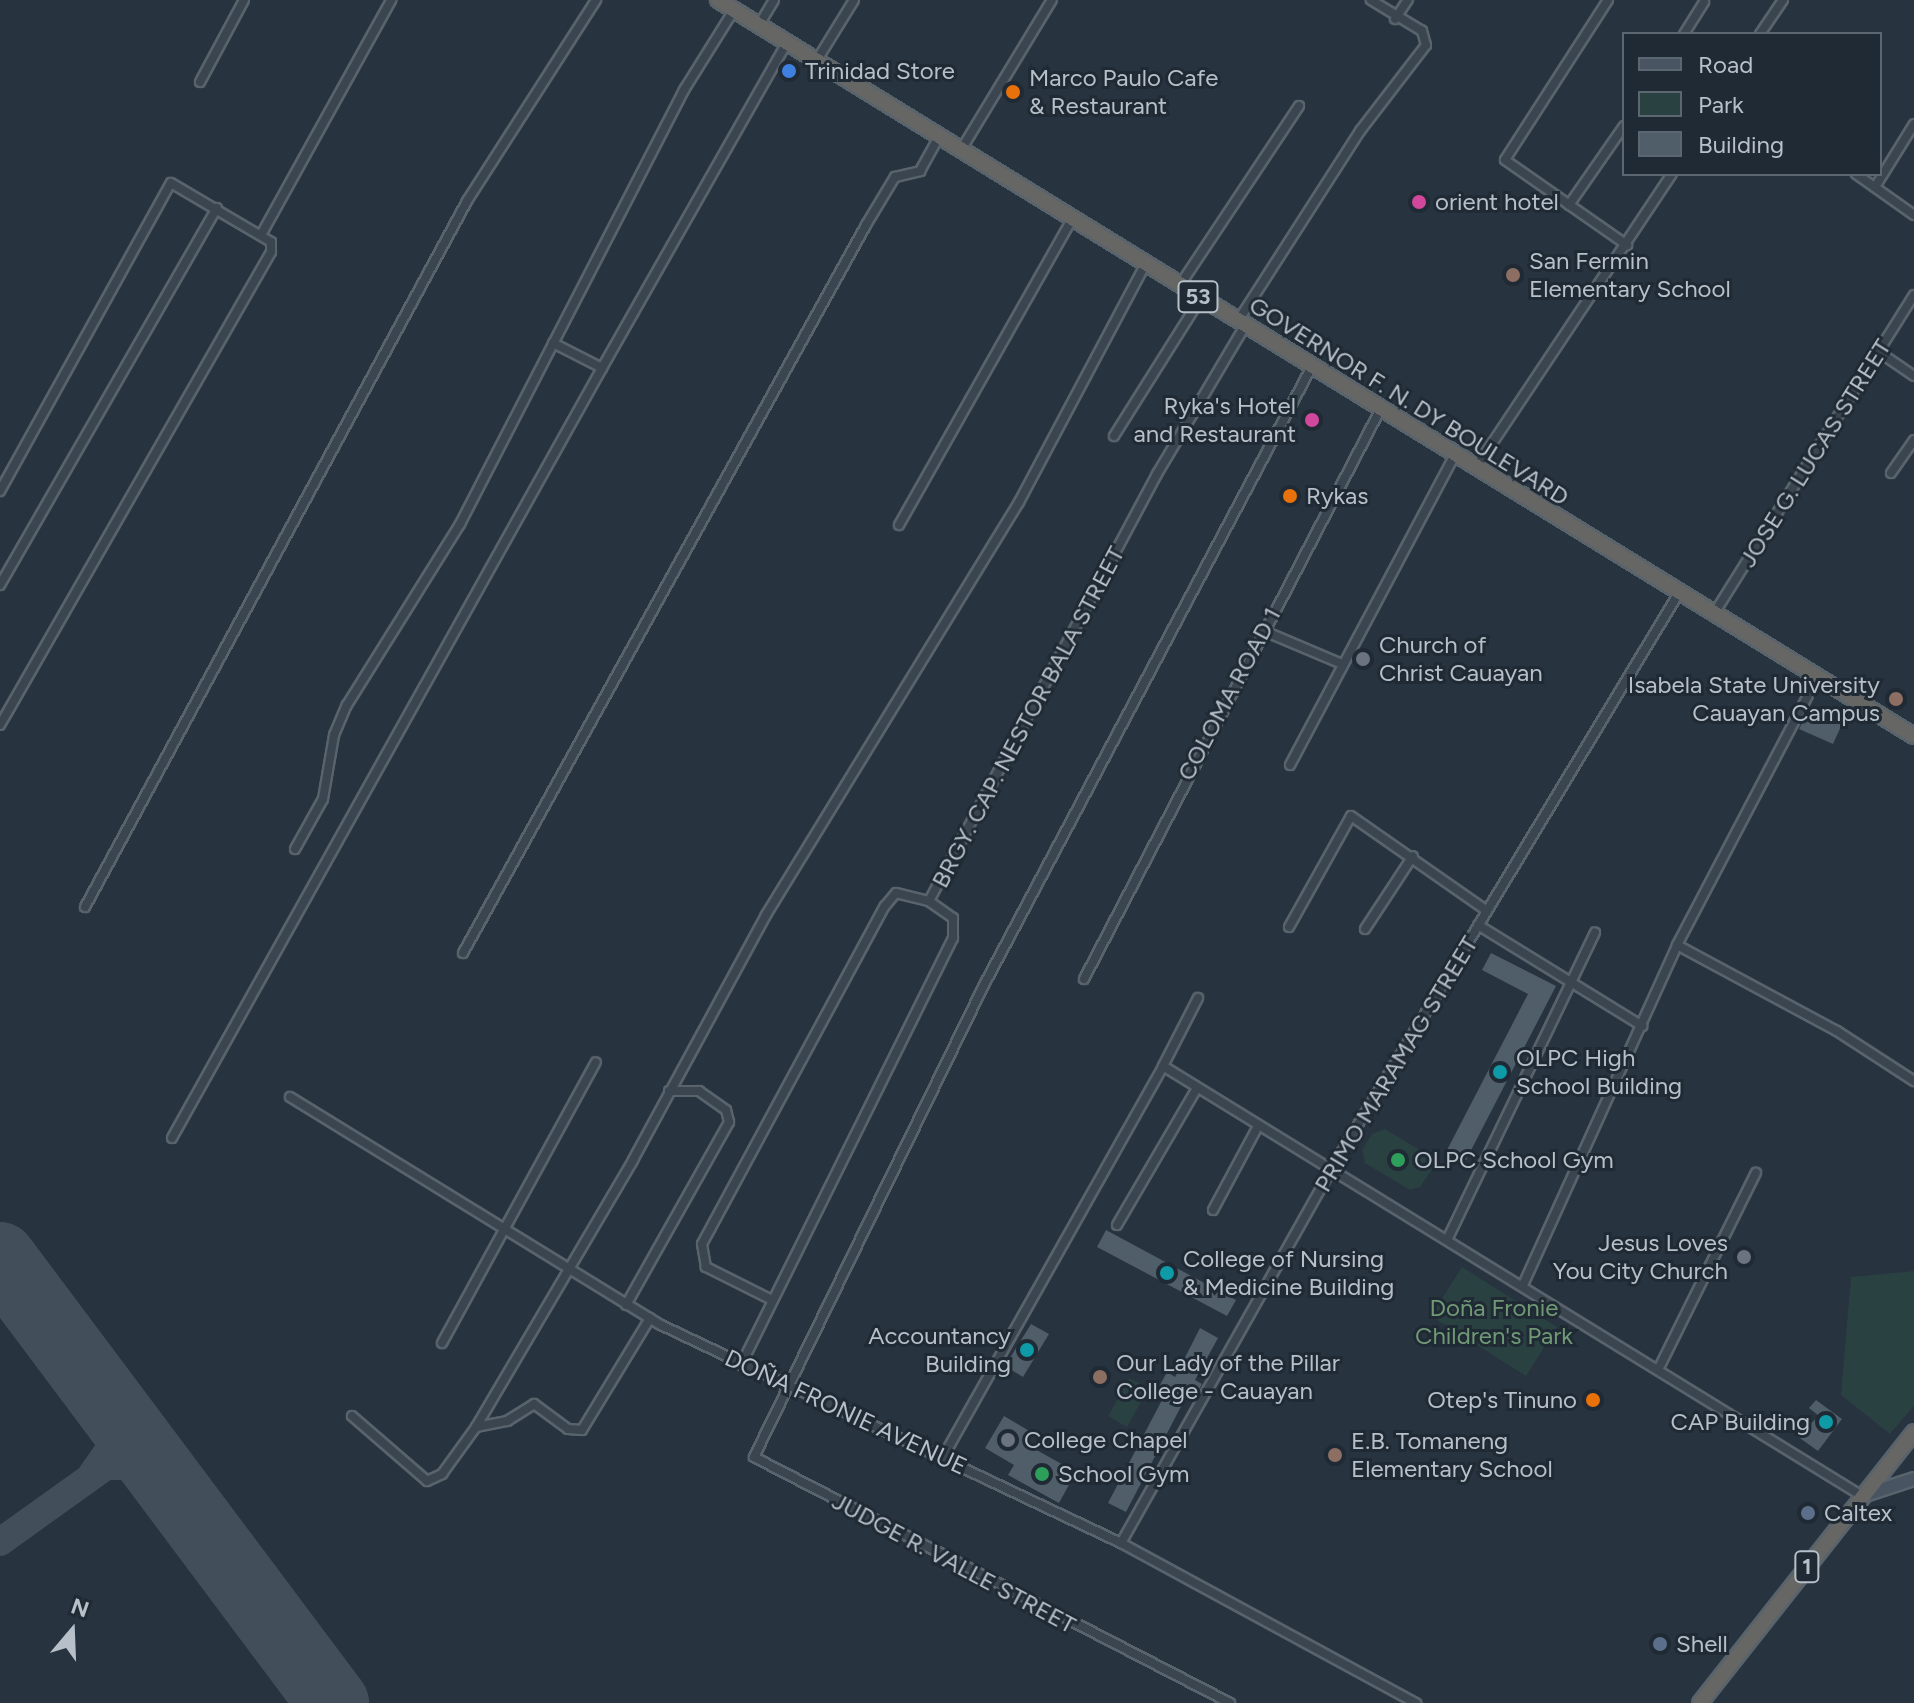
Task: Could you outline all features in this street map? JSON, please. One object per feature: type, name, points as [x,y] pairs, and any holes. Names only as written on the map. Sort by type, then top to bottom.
[{"type":"highway","name":"GOVERNOR F. N. DY BOULEVARD","points":[[718,0],[1201,298],[1379,412],[1680,590],[1914,736]]},
{"type":"highway","name":"1","points":[[1700,1703],[1914,1432]]},
{"type":"main road","points":[[1862,1496],[1914,1479]]},
{"type":"street","points":[[200,82],[244,0]]},
{"type":"street","points":[[261,235],[391,0]]},
{"type":"street","points":[[85,907],[467,201],[596,0]]},
{"type":"street","points":[[759,25],[774,0]]},
{"type":"street","points":[[817,60],[854,0]]},
{"type":"street","points":[[960,151],[1052,0]]},
{"type":"street","points":[[1371,0],[1395,19],[1408,0]]},
{"type":"street","points":[[1608,0],[1505,153],[1508,165],[1627,245]]},
{"type":"street","points":[[1761,32],[1783,0]]},
{"type":"street","points":[[1685,32],[1704,2]]},
{"type":"street","points":[[295,849],[323,799],[334,735],[347,705],[460,524],[684,90],[734,10]]},
{"type":"street","name":"BRGY. CAP. NESTOR BALA STREET","points":[[741,1365],[770,1299],[953,938],[953,918],[929,901],[1241,323],[1360,131],[1426,45],[1422,31],[1395,19]]},
{"type":"street","points":[[172,1138],[787,42]]},
{"type":"street","points":[[1179,286],[1299,106]]},
{"type":"street","points":[[1882,176],[1914,124]]},
{"type":"street","points":[[1569,205],[1622,129]]},
{"type":"street","points":[[463,953],[866,225],[895,177],[915,175],[939,137]]},
{"type":"street","points":[[1475,469],[1671,176]]},
{"type":"street","points":[[1859,176],[1914,215]]},
{"type":"street","points":[[1875,187],[1882,176]]},
{"type":"street","points":[[0,491],[168,186],[182,184],[271,242],[271,252],[0,725]]},
{"type":"street","points":[[0,585],[217,208]]},
{"type":"street","points":[[899,525],[1072,219]]},
{"type":"street","points":[[352,1416],[427,1481],[442,1474],[476,1427],[568,1272],[787,880],[1019,502],[1145,265]]},
{"type":"street","name":"JOSE G. LUCAS STREET","points":[[1715,612],[1914,295]]},
{"type":"street","points":[[1114,436],[1201,298]]},
{"type":"street","points":[[553,343],[602,368]]},
{"type":"street","points":[[1879,352],[1914,376]]},
{"type":"street","points":[[788,1382],[983,987],[1311,368]]},
{"type":"street","name":"COLOMA ROAD 1","points":[[1084,979],[1379,412]]},
{"type":"street","points":[[1891,473],[1913,444]]},
{"type":"street","points":[[1290,765],[1454,456]]},
{"type":"street","name":"PRIMO MARAMAG STREET","points":[[1121,1543],[1332,1168],[1680,590]]},
{"type":"street","points":[[1264,631],[1342,664]]},
{"type":"street","points":[[1523,1285],[1677,945],[1818,677]]},
{"type":"street","points":[[1289,927],[1351,816],[1413,856],[1487,911]]},
{"type":"street","points":[[1365,929],[1413,856]]},
{"type":"street","points":[[770,1299],[706,1267],[702,1244],[885,906],[896,893],[929,901]]},
{"type":"street","points":[[1478,925],[1642,1026]]},
{"type":"street","points":[[1448,1238],[1567,981],[1595,932]]},
{"type":"street","points":[[1677,945],[1837,1031],[1914,1081]]},
{"type":"street","points":[[943,1457],[1163,1066],[1198,998]]},
{"type":"street","points":[[442,1343],[596,1062]]},
{"type":"street","points":[[1163,1066],[1257,1128],[1332,1168],[1448,1238],[1862,1496]]},
{"type":"street","points":[[1117,1225],[1196,1090]]},
{"type":"street","points":[[626,1305],[729,1122],[726,1110],[699,1091],[669,1091]]},
{"type":"street","name":"DOÑA FRONIE AVENUE","points":[[290,1097],[568,1272],[650,1318],[741,1365],[788,1382],[1121,1543],[1416,1703]]},
{"type":"street","points":[[1213,1210],[1257,1128]]},
{"type":"street","points":[[1659,1368],[1756,1173]]},
{"type":"street","points":[[476,1427],[507,1421],[534,1404],[568,1429],[582,1430],[650,1318]]},
{"type":"street","name":"JUDGE R. VALLE STREET","points":[[788,1382],[754,1451],[760,1463],[1230,1703]]},
{"type":"green space","name":"OLPC School Gym","points":[[1385,1129],[1430,1156],[1432,1169],[1420,1187],[1410,1190],[1365,1163],[1362,1150],[1372,1134]]},
{"type":"green space","name":"Doña Fronie Children's Park","points":[[1462,1267],[1557,1327],[1526,1376],[1431,1316]]},
{"type":"green space","points":[[1914,1271],[1914,1406],[1890,1434],[1841,1395],[1851,1277]]},
{"type":"green space","points":[[1129,1378],[1149,1388],[1127,1427],[1108,1416]]},
{"type":"building","points":[[1810,707],[1843,722],[1833,744],[1799,729]]},
{"type":"building","name":"OLPC High School Building","points":[[1491,953],[1556,986],[1466,1160],[1447,1150],[1528,994],[1482,970]]},
{"type":"building","name":"College of Nursing & Medicine Building","points":[[1106,1230],[1236,1300],[1227,1316],[1097,1247]]},
{"type":"building","name":"Accountancy Building","points":[[1031,1324],[1049,1334],[1023,1377],[1005,1366]]},
{"type":"building","points":[[1200,1328],[1218,1338],[1195,1380],[1202,1384],[1194,1399],[1187,1395],[1126,1512],[1108,1503],[1162,1400],[1154,1396],[1167,1372],[1175,1377]]},
{"type":"building","name":"CAP Building","points":[[1816,1400],[1842,1419],[1818,1451],[1797,1436],[1819,1416],[1809,1408]]},
{"type":"building","name":"School Gym","points":[[1004,1416],[1031,1432],[1024,1443],[1076,1472],[1059,1503],[1008,1475],[1014,1465],[985,1448]]},
{"type":"taxiway","points":[[92,1474],[112,1445],[114,1423],[104,1398]]},
{"type":"taxiway","points":[[0,1542],[106,1466],[151,1466],[179,1497]]},
{"type":"runway","points":[[0,1258],[333,1703]]},
{"type":"place","name":"Trinidad Store","points":[[789,71]]},
{"type":"place","name":"Marco Paulo Cafe & Restaurant","points":[[1013,92]]},
{"type":"place","name":"orient hotel","points":[[1419,202]]},
{"type":"place","name":"San Fermin Elementary School","points":[[1513,275]]},
{"type":"place","name":"Ryka's Hotel and Restaurant","points":[[1312,420]]},
{"type":"place","name":"Rykas","points":[[1290,496]]},
{"type":"place","name":"Church of Christ Cauayan","points":[[1363,659]]},
{"type":"place","name":"Isabela State University Cauayan Campus","points":[[1896,699]]},
{"type":"place","name":"OLPC High School Building","points":[[1500,1072]]},
{"type":"place","name":"OLPC School Gym","points":[[1398,1160]]},
{"type":"place","name":"Jesus Loves You City Church","points":[[1744,1257]]},
{"type":"place","name":"College of Nursing & Medicine Building","points":[[1167,1273]]},
{"type":"place","name":"Accountancy Building","points":[[1027,1350]]},
{"type":"place","name":"Our Lady of the Pillar College - Cauayan","points":[[1100,1377]]},
{"type":"place","name":"Otep's Tinuno","points":[[1593,1400]]},
{"type":"place","name":"CAP Building","points":[[1826,1422]]},
{"type":"place","name":"College Chapel","points":[[1008,1440]]},
{"type":"place","name":"E.B. Tomaneng Elementary School","points":[[1335,1455]]},
{"type":"place","name":"School Gym","points":[[1042,1474]]},
{"type":"place","name":"Caltex","points":[[1808,1513]]},
{"type":"place","name":"Shell","points":[[1660,1644]]}]
